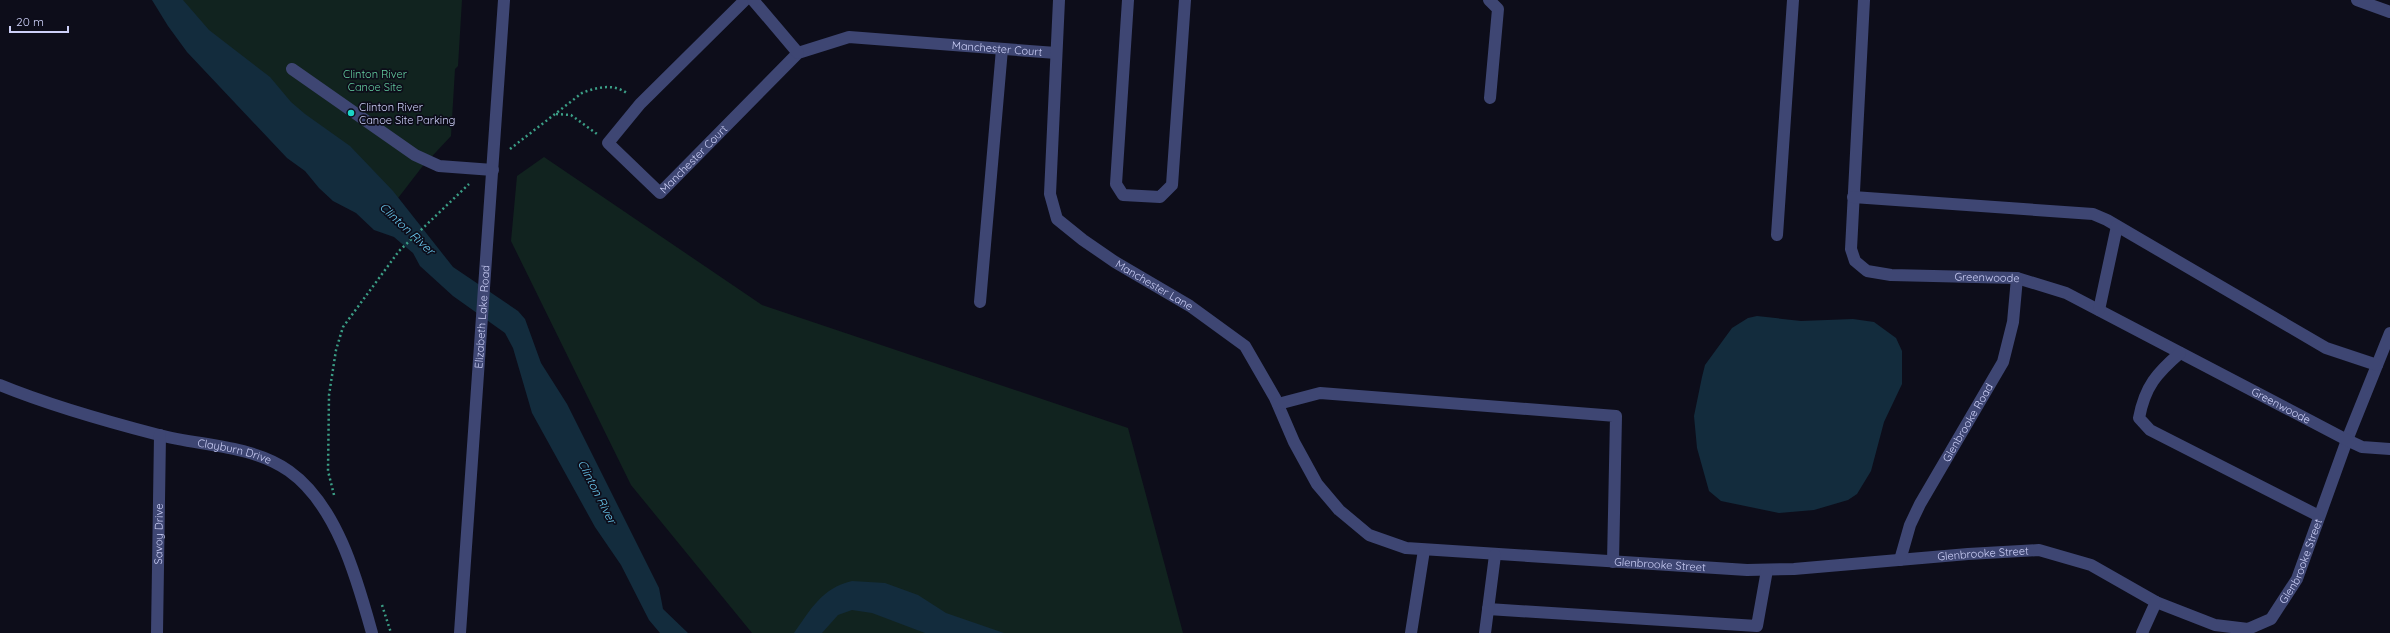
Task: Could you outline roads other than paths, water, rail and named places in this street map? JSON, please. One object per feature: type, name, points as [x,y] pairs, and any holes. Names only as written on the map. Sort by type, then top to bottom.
[{"type":"street","name":"Elizabeth Lake Road","points":[[460,633],[483,322],[504,0]]},
{"type":"street","name":"Manchester Court","points":[[745,0],[640,104],[608,143],[660,193],[798,53],[849,37],[1056,53]]},
{"type":"street","points":[[753,0],[798,53]]},
{"type":"street","name":"Manchester Lane","points":[[1059,0],[1050,194],[1057,219],[1102,254],[1190,306],[1245,346],[1278,404],[1294,442],[1318,484],[1338,510],[1369,535]]},
{"type":"street","points":[[1128,0],[1116,184],[1123,195],[1160,197],[1172,185],[1185,0]]},
{"type":"street","points":[[1489,0],[1498,9],[1490,98]]},
{"type":"street","points":[[1777,235],[1793,0]]},
{"type":"street","name":"Greenwoode","points":[[1864,0],[1860,112],[1853,197],[1851,248],[1855,261],[1867,270],[1891,276],[2017,278],[2066,293],[2347,440],[2362,447],[2390,450]]},
{"type":"street","points":[[2357,0],[2390,12]]},
{"type":"street","points":[[980,302],[1002,49]]},
{"type":"street","points":[[292,68],[415,155],[439,166],[493,170]]},
{"type":"street","points":[[1853,197],[2093,214],[2117,226],[2326,348],[2377,366]]},
{"type":"street","points":[[2099,310],[2117,226]]},
{"type":"street","name":"Glenbrooke Road","points":[[1900,560],[1910,525],[1920,504],[2003,362],[2013,322],[2017,278]]},
{"type":"street","name":"Glenbrooke Street","points":[[1369,535],[1406,548],[1424,550],[1767,570],[1968,554],[2039,550],[2091,565],[2156,602],[2215,625],[2248,629],[2271,619],[2297,579],[2347,440],[2390,333]]},
{"type":"street","points":[[2180,353],[2157,373],[2142,398],[2139,418],[2150,430],[2319,516]]},
{"type":"street","name":"Clayburn Drive","points":[[0,385],[33,399],[160,435],[266,458],[290,472],[317,499],[344,546],[372,633]]},
{"type":"street","points":[[1278,404],[1320,393],[1616,416],[1613,562]]},
{"type":"street","name":"Savoy Drive","points":[[157,633],[160,435]]},
{"type":"street","points":[[1411,633],[1424,550]]},
{"type":"street","points":[[1485,633],[1495,555]]},
{"type":"street","points":[[1488,609],[1756,630],[1767,570]]},
{"type":"street","points":[[2142,633],[2156,602]]},
{"type":"water","name":"Clinton River","points":[[152,0],[183,0],[209,30],[270,77],[291,102],[305,114],[350,146],[393,191],[453,267],[518,311],[525,319],[541,363],[567,404],[659,588],[663,609],[688,633],[660,633],[649,620],[621,565],[595,527],[532,413],[513,348],[505,333],[453,296],[420,266],[413,253],[394,237],[374,230],[356,213],[333,201],[319,188],[305,171],[287,158],[187,52],[168,26]]},
{"type":"water","points":[[1757,316],[1801,321],[1853,319],[1874,322],[1896,338],[1902,351],[1902,384],[1884,422],[1871,471],[1857,494],[1848,500],[1814,510],[1779,513],[1721,501],[1709,491],[1697,448],[1694,416],[1705,365],[1732,328],[1748,318]]},
{"type":"water","points":[[852,581],[885,583],[918,595],[946,613],[1004,633],[925,633],[872,613],[852,610],[838,615],[822,633],[794,633],[812,608],[825,594],[842,584]]},
{"type":"place","name":"Clinton River Canoe Site Parking","points":[[351,113]]},
{"type":"park label","name":"Clinton River Canoe Site","points":[[375,80]]}]
